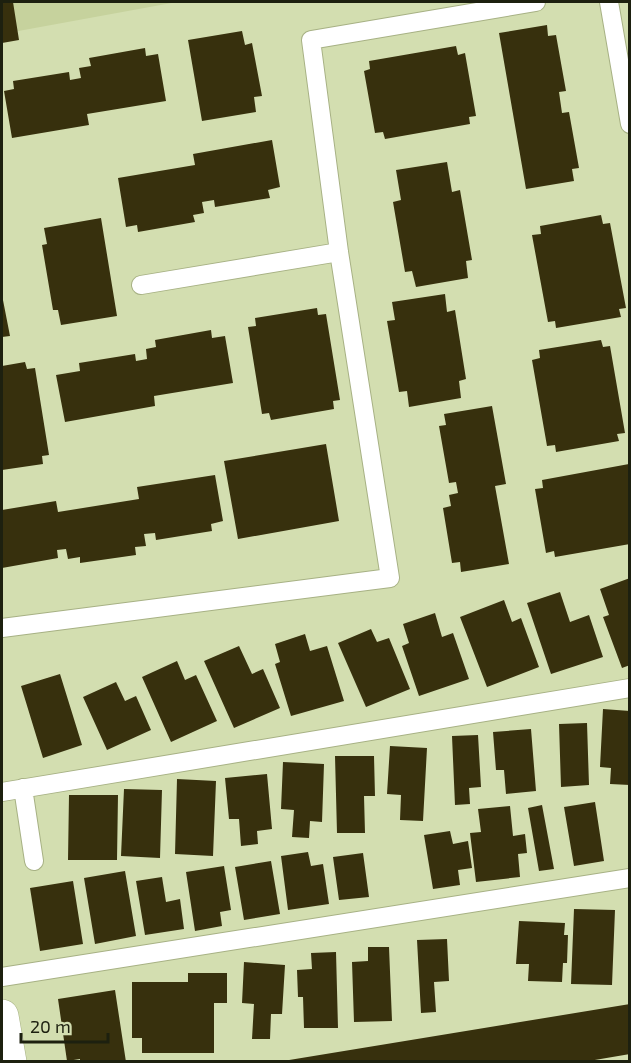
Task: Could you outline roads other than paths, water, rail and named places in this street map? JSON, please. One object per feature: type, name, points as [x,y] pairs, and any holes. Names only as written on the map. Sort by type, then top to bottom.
[{"type":"street","points":[[2,1016],[10,1062]]},
{"type":"lane","points":[[2,628],[390,578],[339,252],[310,40],[536,2]]},
{"type":"lane","points":[[609,2],[630,124]]},
{"type":"lane","points":[[141,285],[339,252]]},
{"type":"lane","points":[[2,792],[630,687]]},
{"type":"lane","points":[[23,788],[34,861]]},
{"type":"lane","points":[[2,977],[630,878]]}]
